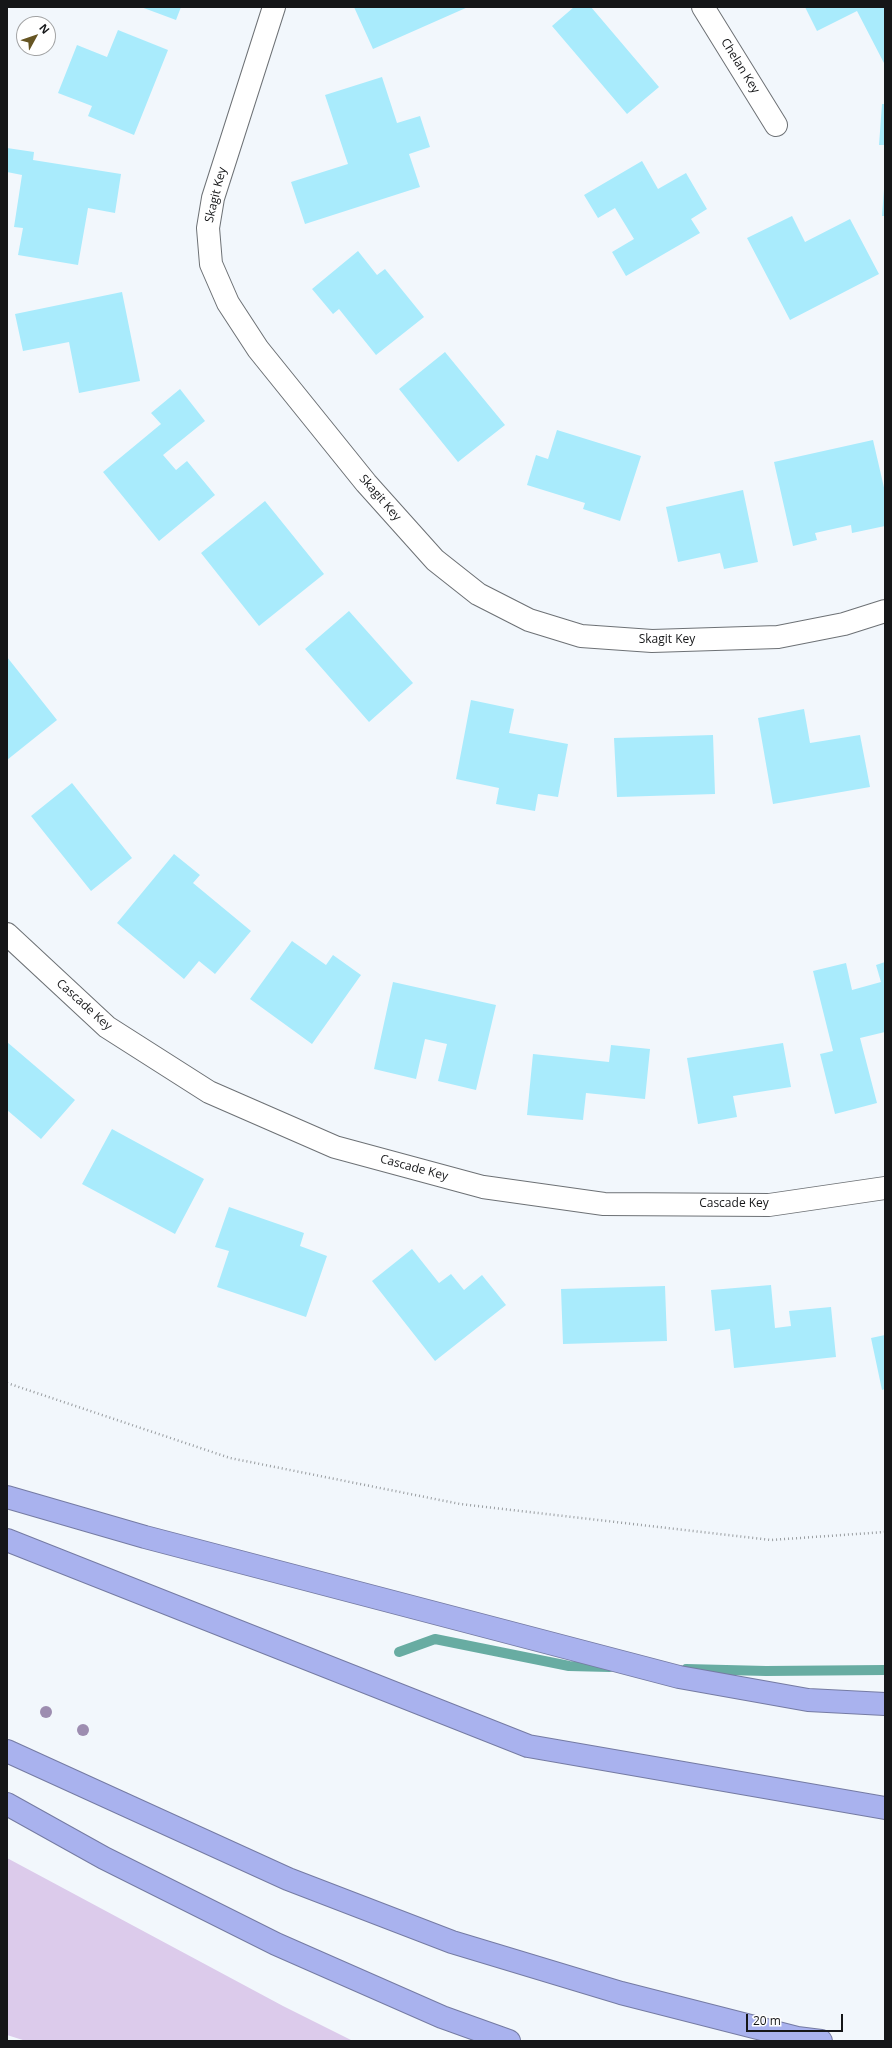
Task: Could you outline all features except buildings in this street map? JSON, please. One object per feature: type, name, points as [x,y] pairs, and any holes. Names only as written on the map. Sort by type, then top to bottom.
[{"type":"highway","points":[[7,1497],[145,1537],[679,1677],[808,1700],[885,1704]]},
{"type":"highway","points":[[7,1540],[528,1746],[885,1808]]},
{"type":"highway","points":[[7,1751],[288,1879],[452,1942],[621,1993],[797,2038],[821,2041]]},
{"type":"highway","points":[[7,1804],[104,1858],[276,1944],[442,2017],[509,2041]]},
{"type":"street","name":"Skagit Key","points":[[274,7],[213,198],[208,228],[211,264],[228,303],[258,349],[366,483],[434,560],[478,594],[529,620],[581,636],[652,641],[778,637],[844,624],[885,611]]},
{"type":"street","name":"Chelan Key","points":[[703,7],[776,125]]},
{"type":"street","name":"Cascade Key","points":[[7,934],[107,1027],[209,1092],[335,1147],[482,1187],[604,1204],[769,1205],[885,1188]]},
{"type":"path","points":[[7,1383],[230,1458],[460,1504],[771,1540],[885,1532]]},
{"type":"shaded area","points":[[7,1858],[283,2006],[353,2041],[26,2041],[7,2035]]},
{"type":"waterway","points":[[399,1652],[435,1639],[569,1666],[610,1667]]},
{"type":"waterway","points":[[686,1669],[766,1671],[885,1670]]}]
